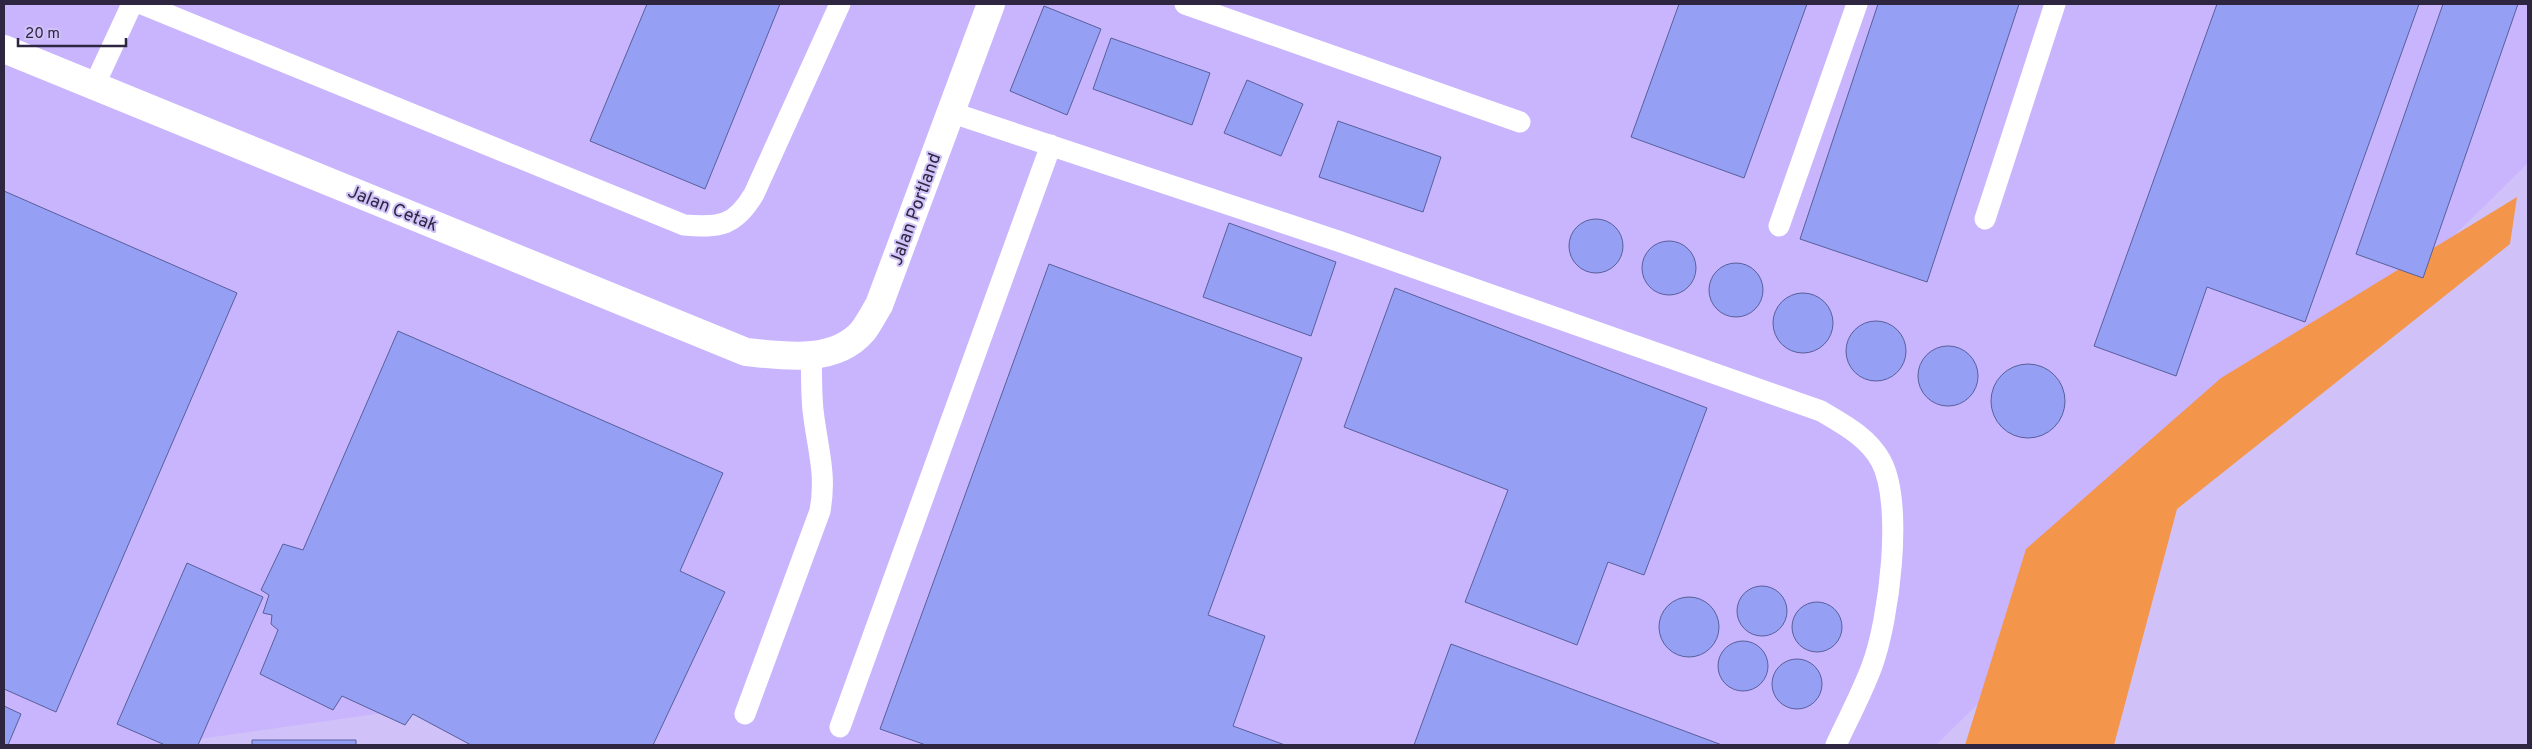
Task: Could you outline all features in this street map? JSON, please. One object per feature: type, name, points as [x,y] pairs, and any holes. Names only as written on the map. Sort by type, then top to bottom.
[{"type":"street","name":"Jalan Portland","points":[[784,356],[811,356],[850,342],[863,330],[879,305],[991,4]]},
{"type":"street","name":"Jalan Cetak","points":[[4,49],[746,352],[784,356]]},
{"type":"lane","points":[[94,86],[132,4]]},
{"type":"lane","points":[[142,4],[684,225],[707,226],[722,224],[744,212],[754,194],[840,4]]},
{"type":"lane","points":[[1185,4],[1520,122]]},
{"type":"lane","points":[[1778,226],[1857,4]]},
{"type":"lane","points":[[1985,219],[2055,4]]},
{"type":"lane","points":[[950,112],[1342,242],[1820,411],[1855,430],[1881,460],[1890,486],[1893,512],[1891,559],[1886,604],[1872,665],[1836,745]]},
{"type":"lane","points":[[840,727],[1051,145]]},
{"type":"lane","points":[[745,714],[820,511],[823,491],[823,464],[812,407],[811,356]]},
{"type":"shaded area","points":[[4,4],[2528,4],[2528,163],[1936,745],[649,745],[525,693],[156,745],[4,745]]},
{"type":"shaded area","points":[[2517,197],[2510,244],[2177,509],[2114,745],[1965,745],[2026,549],[2221,378]]},
{"type":"building","points":[[647,4],[780,4],[705,189],[590,141]]},
{"type":"building","points":[[1679,4],[1807,4],[1744,178],[1631,137]]},
{"type":"building","points":[[1878,4],[2019,4],[1927,282],[1800,239]]},
{"type":"building","points":[[2217,4],[2419,4],[2305,322],[2207,287],[2176,376],[2094,346]]},
{"type":"building","points":[[2443,4],[2518,4],[2423,278],[2356,254]]},
{"type":"building","points":[[1044,6],[1101,29],[1067,115],[1010,91]]},
{"type":"building","points":[[1111,38],[1210,73],[1192,125],[1093,89]]},
{"type":"building","points":[[1247,80],[1303,104],[1281,156],[1224,133]]},
{"type":"building","points":[[1338,121],[1441,157],[1423,212],[1319,177]]},
{"type":"building","points":[[4,191],[237,293],[56,712],[4,689]]},
{"type":"building","points":[[1596,219],[1606,221],[1615,227],[1621,236],[1623,246],[1621,256],[1615,265],[1606,271],[1596,273],[1586,271],[1577,265],[1571,256],[1569,246],[1571,236],[1577,227],[1586,221]]},
{"type":"building","points":[[1229,223],[1336,262],[1311,336],[1203,297]]},
{"type":"building","points":[[1669,241],[1679,243],[1688,249],[1694,258],[1696,268],[1694,278],[1688,287],[1679,293],[1669,295],[1659,293],[1650,287],[1644,278],[1642,268],[1644,258],[1650,249],[1659,243]]},
{"type":"building","points":[[1736,263],[1746,265],[1755,271],[1761,280],[1763,290],[1761,300],[1755,309],[1746,315],[1736,317],[1726,315],[1717,309],[1711,300],[1709,290],[1711,280],[1717,271],[1726,265]]},
{"type":"building","points":[[1049,264],[1302,358],[1208,615],[1265,636],[1233,726],[1285,745],[926,745],[880,729]]},
{"type":"building","points":[[1395,288],[1707,408],[1644,575],[1608,562],[1577,645],[1465,602],[1508,490],[1344,427]]},
{"type":"building","points":[[1803,293],[1820,298],[1828,306],[1833,323],[1828,340],[1820,348],[1803,353],[1786,348],[1778,340],[1773,323],[1778,306],[1786,298]]},
{"type":"building","points":[[1876,321],[1888,323],[1901,334],[1906,351],[1904,363],[1893,376],[1876,381],[1864,379],[1851,368],[1846,351],[1848,339],[1859,326]]},
{"type":"building","points":[[398,331],[723,473],[680,571],[725,592],[653,745],[471,745],[413,714],[405,725],[342,696],[333,710],[260,674],[278,630],[271,624],[272,615],[263,613],[269,595],[261,590],[283,544],[303,550]]},
{"type":"building","points":[[1948,346],[1965,351],[1973,359],[1978,376],[1973,393],[1965,401],[1948,406],[1931,401],[1923,393],[1918,376],[1923,359],[1931,351]]},
{"type":"building","points":[[2028,364],[2042,367],[2054,375],[2062,387],[2065,401],[2062,415],[2054,427],[2042,435],[2028,438],[2014,435],[2002,427],[1994,415],[1991,401],[1994,387],[2002,375],[2014,367]]},
{"type":"building","points":[[187,563],[263,597],[198,745],[165,745],[117,724]]},
{"type":"building","points":[[1757,586],[1767,586],[1780,593],[1787,606],[1787,616],[1780,629],[1767,636],[1757,636],[1748,632],[1741,625],[1737,616],[1737,606],[1741,597],[1748,590]]},
{"type":"building","points":[[1683,597],[1695,597],[1711,605],[1717,615],[1719,627],[1717,639],[1711,649],[1695,657],[1683,657],[1667,649],[1659,633],[1659,621],[1667,605]]},
{"type":"building","points":[[1812,602],[1822,602],[1835,609],[1842,622],[1842,632],[1835,645],[1822,652],[1812,652],[1803,648],[1796,641],[1792,632],[1792,622],[1796,613],[1803,606]]},
{"type":"building","points":[[1738,641],[1748,641],[1761,648],[1768,661],[1768,671],[1761,684],[1748,691],[1738,691],[1729,687],[1722,680],[1718,671],[1718,661],[1722,652],[1729,645]]},
{"type":"building","points":[[1451,644],[1722,745],[1414,745]]},
{"type":"building","points":[[1792,659],[1802,659],[1815,666],[1822,679],[1822,689],[1815,702],[1802,709],[1792,709],[1783,705],[1776,698],[1772,689],[1772,679],[1776,670],[1783,663]]},
{"type":"building","points":[[4,706],[21,714],[8,745],[4,745]]},
{"type":"building","points":[[252,740],[356,740],[356,745],[252,745]]}]
